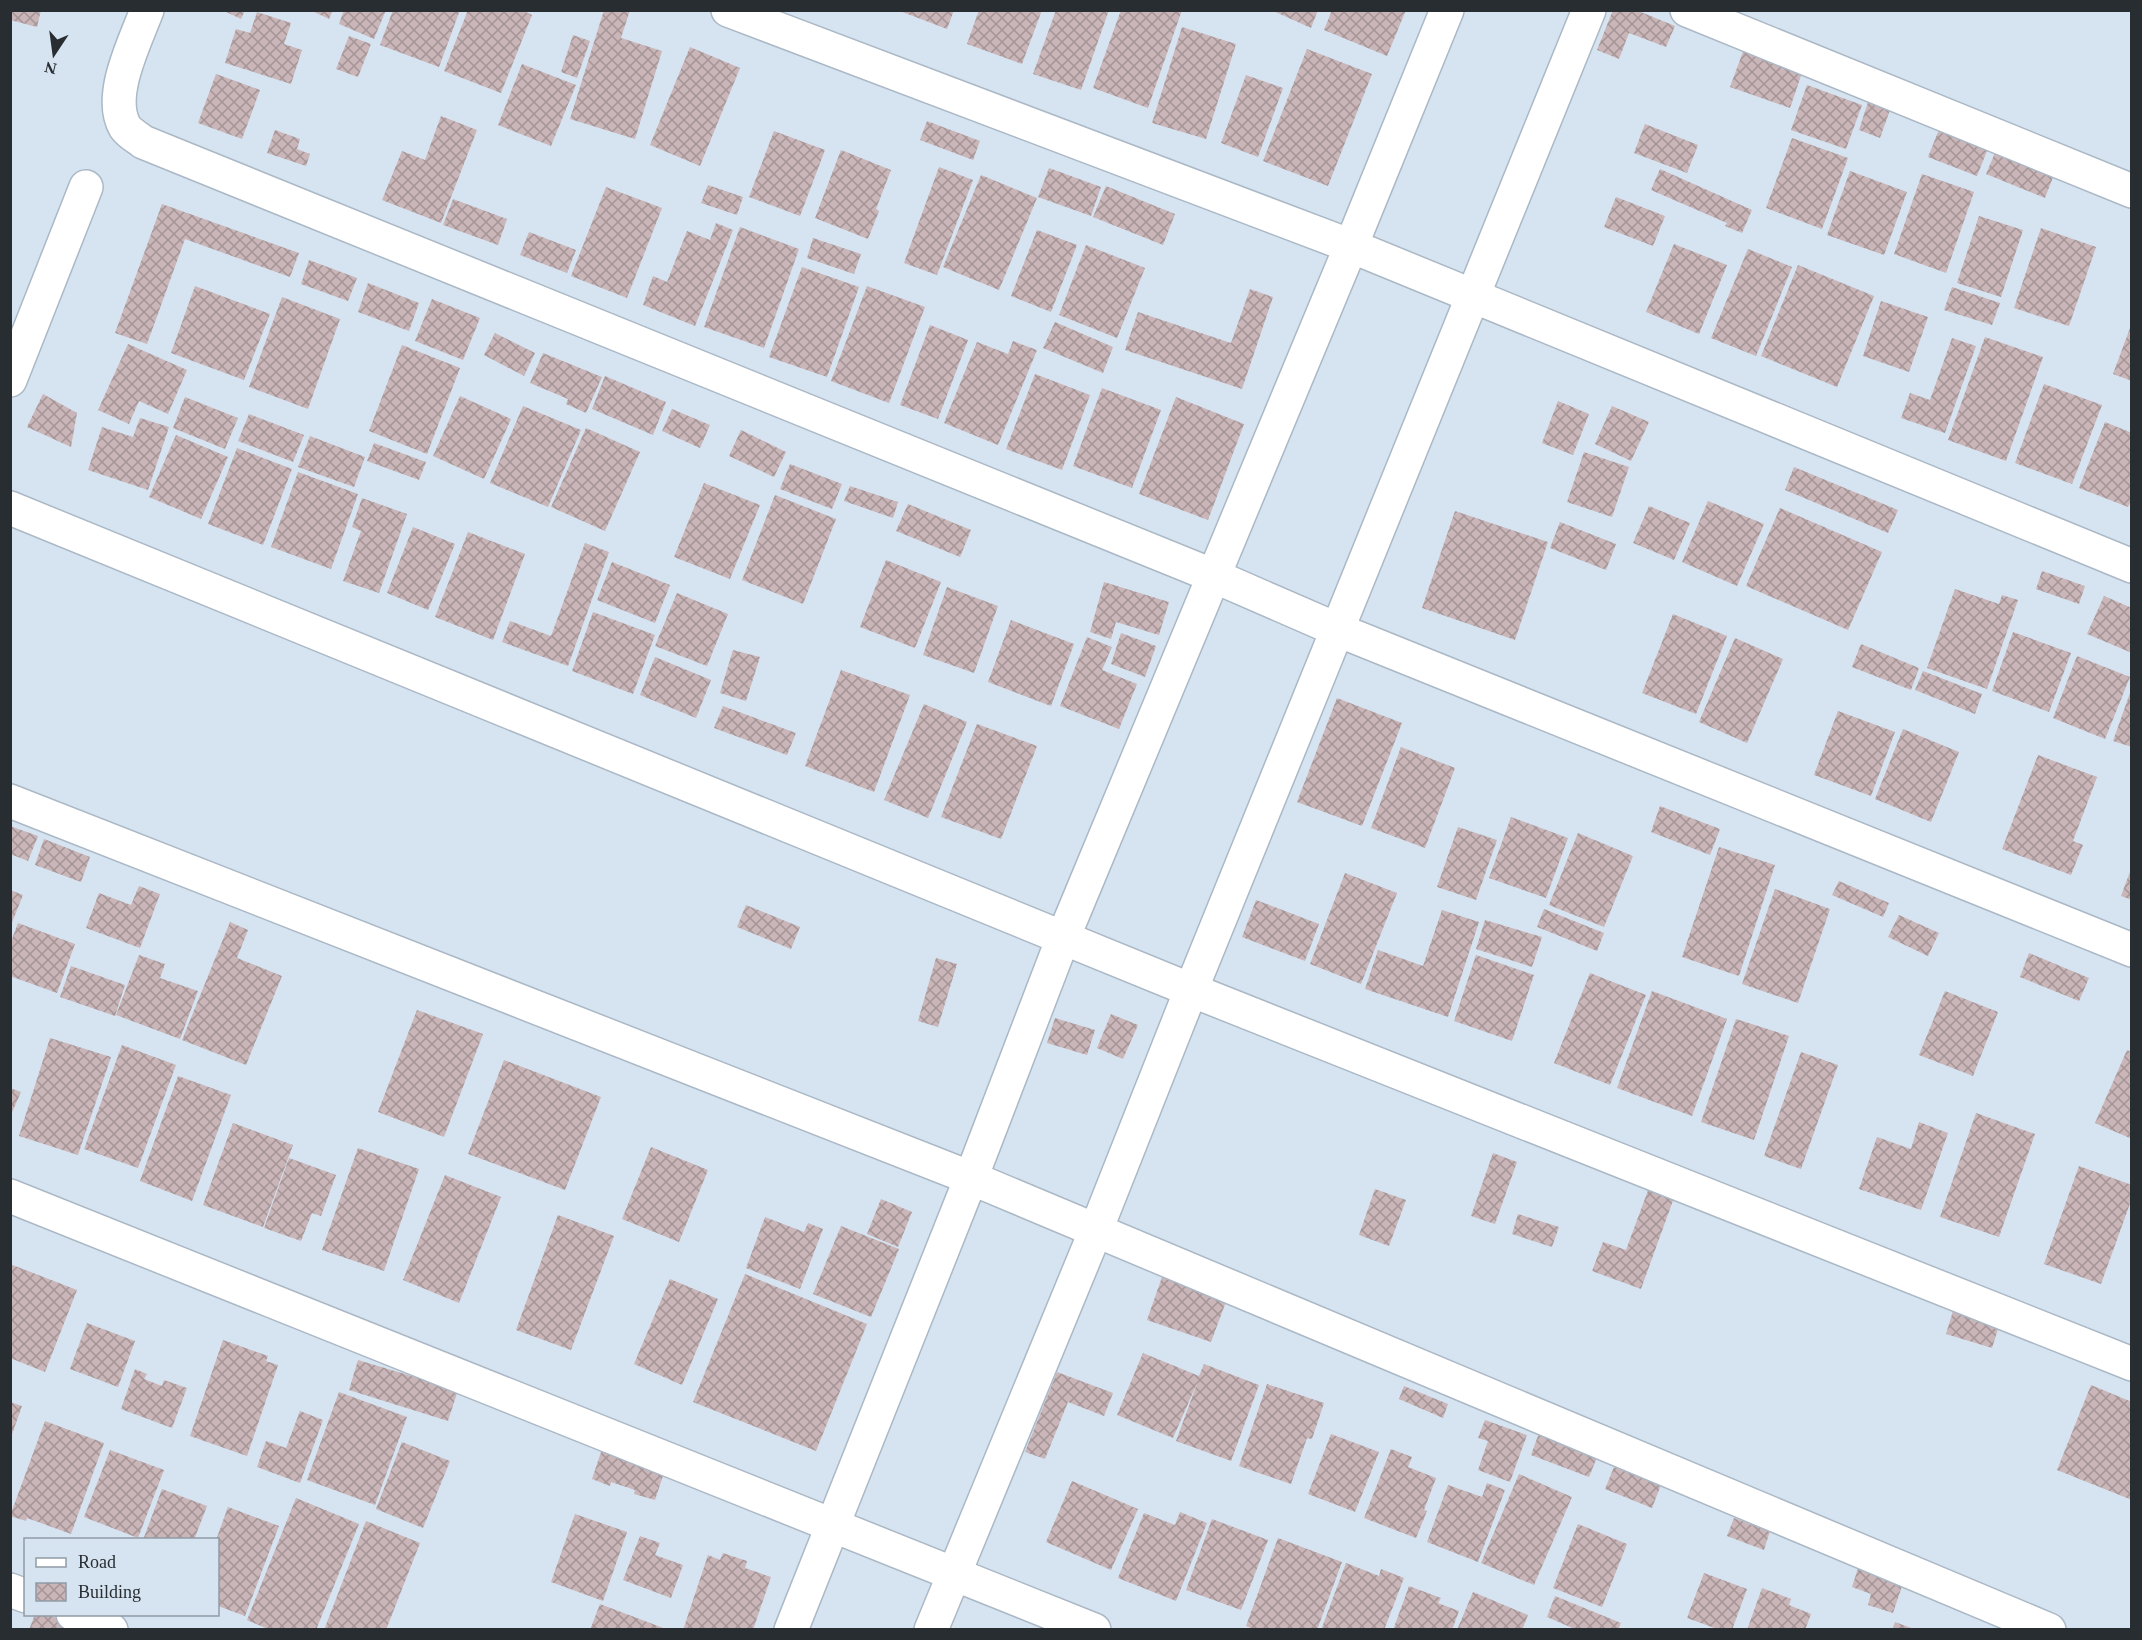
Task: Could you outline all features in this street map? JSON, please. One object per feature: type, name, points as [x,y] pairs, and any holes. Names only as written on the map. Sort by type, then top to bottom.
[{"type":"street","points":[[147,10],[124,73],[118,107],[126,128],[143,142],[1214,576],[1338,630],[2132,950]]},
{"type":"street","points":[[728,10],[1351,246],[2132,566]]},
{"type":"street","points":[[791,1629],[971,1178],[1063,938],[1447,10]]},
{"type":"street","points":[[931,1629],[1096,1230],[1191,990],[1589,10]]},
{"type":"street","points":[[1687,10],[2132,191]]},
{"type":"street","points":[[10,380],[87,187]]},
{"type":"street","points":[[10,508],[1191,990],[2132,1364]]},
{"type":"street","points":[[10,801],[971,1178],[2049,1629]]},
{"type":"street","points":[[10,1196],[1094,1629]]},
{"type":"street","points":[[78,1616],[111,1629]]},
{"type":"building","points":[[10,10],[41,10],[37,27],[10,20]]},
{"type":"building","points":[[222,10],[245,10],[241,19]]},
{"type":"building","points":[[310,10],[333,10],[329,19]]},
{"type":"building","points":[[344,10],[386,10],[374,39],[339,24]]},
{"type":"building","points":[[393,10],[460,10],[439,67],[380,45]]},
{"type":"building","points":[[468,10],[522,10],[532,15],[501,93],[444,71]]},
{"type":"building","points":[[604,10],[630,10],[621,38],[662,51],[635,139],[570,119]]},
{"type":"building","points":[[897,10],[954,10],[947,29]]},
{"type":"building","points":[[979,10],[1042,10],[1022,64],[967,44]]},
{"type":"building","points":[[1056,10],[1109,10],[1081,90],[1033,74]]},
{"type":"building","points":[[1121,10],[1182,10],[1148,108],[1093,88]]},
{"type":"building","points":[[1271,10],[1318,10],[1311,28]]},
{"type":"building","points":[[1332,10],[1406,10],[1387,56],[1324,30]]},
{"type":"building","points":[[1613,10],[1636,10],[1675,26],[1666,47],[1629,33],[1619,59],[1597,50]]},
{"type":"building","points":[[257,12],[291,23],[284,44],[302,50],[291,84],[225,63],[236,29],[250,33]]},
{"type":"building","points":[[1182,27],[1236,44],[1206,139],[1152,123]]},
{"type":"building","points":[[573,35],[590,41],[577,78],[561,72]]},
{"type":"building","points":[[349,36],[371,44],[358,77],[336,69]]},
{"type":"building","points":[[690,47],[740,68],[700,166],[650,145]]},
{"type":"building","points":[[1307,49],[1372,74],[1328,186],[1263,161]]},
{"type":"building","points":[[1744,49],[1803,70],[1790,108],[1730,87]]},
{"type":"building","points":[[522,64],[576,85],[551,146],[498,125]]},
{"type":"building","points":[[216,74],[260,90],[242,139],[198,123]]},
{"type":"building","points":[[1246,75],[1283,88],[1258,157],[1221,143]]},
{"type":"building","points":[[1807,85],[1862,105],[1846,149],[1791,130]]},
{"type":"building","points":[[1869,99],[1891,107],[1880,138],[1859,130]]},
{"type":"building","points":[[441,116],[477,130],[441,223],[382,200],[402,151],[425,160]]},
{"type":"building","points":[[927,121],[980,141],[973,160],[920,140]]},
{"type":"building","points":[[1645,124],[1698,145],[1687,173],[1634,153]]},
{"type":"building","points":[[1940,127],[1989,146],[1977,176],[1928,157]]},
{"type":"building","points":[[275,130],[300,139],[297,149],[310,154],[306,166],[267,153]]},
{"type":"building","points":[[774,131],[825,150],[800,216],[749,197]]},
{"type":"building","points":[[1792,138],[1848,158],[1822,229],[1766,208]]},
{"type":"building","points":[[1997,148],[2055,172],[2045,198],[1986,174]]},
{"type":"building","points":[[841,150],[891,170],[876,209],[879,211],[868,239],[815,218]]},
{"type":"building","points":[[939,167],[973,180],[937,275],[904,263]]},
{"type":"building","points":[[1049,168],[1101,187],[1091,216],[1038,197]]},
{"type":"building","points":[[1660,169],[1752,210],[1742,233],[1725,226],[1727,223],[1651,190]]},
{"type":"building","points":[[1850,171],[1907,192],[1884,255],[1827,235]]},
{"type":"building","points":[[1922,174],[1974,192],[1946,273],[1894,254]]},
{"type":"building","points":[[981,175],[1037,198],[999,290],[943,267]]},
{"type":"building","points":[[708,185],[743,197],[737,215],[701,203]]},
{"type":"building","points":[[1106,186],[1175,214],[1163,245],[1093,217]]},
{"type":"building","points":[[606,187],[662,208],[627,298],[571,276]]},
{"type":"building","points":[[1616,197],[1665,216],[1653,246],[1604,227]]},
{"type":"building","points":[[453,199],[507,219],[498,245],[443,225]]},
{"type":"building","points":[[162,204],[299,253],[290,277],[185,239],[147,344],[115,333]]},
{"type":"building","points":[[1979,216],[2023,230],[2001,297],[1957,283]]},
{"type":"building","points":[[716,223],[733,230],[695,326],[643,305],[653,276],[667,282],[687,231],[710,240]]},
{"type":"building","points":[[740,227],[799,249],[764,348],[704,327]]},
{"type":"building","points":[[2041,228],[2096,247],[2069,326],[2014,308]]},
{"type":"building","points":[[1037,230],[1077,245],[1051,312],[1011,296]]},
{"type":"building","points":[[529,232],[576,250],[567,273],[520,255]]},
{"type":"building","points":[[813,238],[861,254],[854,274],[807,258]]},
{"type":"building","points":[[1674,244],[1727,265],[1699,334],[1646,312]]},
{"type":"building","points":[[1086,245],[1145,268],[1117,338],[1059,315]]},
{"type":"building","points":[[1748,249],[1792,267],[1756,356],[1711,338]]},
{"type":"building","points":[[309,260],[357,278],[348,301],[301,284]]},
{"type":"building","points":[[1798,265],[1874,296],[1837,387],[1761,356]]},
{"type":"building","points":[[802,267],[859,287],[827,377],[769,357]]},
{"type":"building","points":[[368,283],[419,303],[409,331],[358,312]]},
{"type":"building","points":[[195,286],[270,314],[244,380],[171,353]]},
{"type":"building","points":[[867,286],[925,307],[889,403],[831,381]]},
{"type":"building","points":[[1952,287],[2000,303],[1992,325],[1944,310]]},
{"type":"building","points":[[1250,289],[1273,297],[1242,389],[1125,350],[1138,312],[1231,343]]},
{"type":"building","points":[[282,297],[340,319],[308,409],[249,387]]},
{"type":"building","points":[[432,299],[480,318],[463,360],[415,341]]},
{"type":"building","points":[[1881,301],[1928,317],[1909,372],[1863,356]]},
{"type":"building","points":[[1055,322],[1113,347],[1103,373],[1043,348]]},
{"type":"building","points":[[930,325],[968,340],[938,419],[900,405]]},
{"type":"building","points":[[2130,328],[2132,329],[2132,381],[2113,374]]},
{"type":"building","points":[[495,333],[535,353],[524,376],[484,355]]},
{"type":"building","points":[[1985,337],[2043,357],[2006,461],[1948,440]]},
{"type":"building","points":[[1952,338],[1976,346],[1945,433],[1901,418],[1910,393],[1930,400]]},
{"type":"building","points":[[1013,341],[1037,350],[998,445],[944,423],[977,342],[1008,354]]},
{"type":"building","points":[[128,344],[187,370],[168,414],[139,401],[129,424],[98,410]]},
{"type":"building","points":[[402,345],[460,368],[427,454],[369,431]]},
{"type":"building","points":[[543,353],[602,377],[586,413],[566,404],[568,399],[530,383]]},
{"type":"building","points":[[1035,374],[1090,395],[1062,470],[1006,449]]},
{"type":"building","points":[[605,376],[666,402],[653,435],[592,409]]},
{"type":"building","points":[[2044,384],[2102,405],[2072,484],[2015,463]]},
{"type":"building","points":[[1102,388],[1161,410],[1132,488],[1073,466]]},
{"type":"building","points":[[43,394],[77,413],[71,447],[27,427]]},
{"type":"building","points":[[460,396],[511,419],[484,479],[433,456]]},
{"type":"building","points":[[185,397],[238,418],[225,449],[173,428]]},
{"type":"building","points":[[1176,397],[1244,424],[1208,520],[1139,494]]},
{"type":"building","points":[[1558,401],[1589,414],[1573,455],[1542,443]]},
{"type":"building","points":[[523,406],[581,430],[548,507],[490,483]]},
{"type":"building","points":[[1612,406],[1649,422],[1631,461],[1595,444]]},
{"type":"building","points":[[672,409],[710,425],[700,448],[662,431]]},
{"type":"building","points":[[249,414],[304,435],[293,462],[238,441]]},
{"type":"building","points":[[140,418],[169,427],[148,490],[88,470],[102,427],[133,437]]},
{"type":"building","points":[[2105,422],[2132,433],[2132,499],[2128,507],[2079,488]]},
{"type":"building","points":[[586,428],[640,452],[605,531],[551,507]]},
{"type":"building","points":[[741,430],[786,452],[774,477],[729,456]]},
{"type":"building","points":[[176,435],[228,457],[201,519],[149,497]]},
{"type":"building","points":[[310,436],[365,457],[354,487],[298,467]]},
{"type":"building","points":[[374,443],[426,462],[419,480],[367,461]]},
{"type":"building","points":[[237,448],[292,469],[263,545],[208,524]]},
{"type":"building","points":[[1584,452],[1629,467],[1612,517],[1567,502]]},
{"type":"building","points":[[790,464],[842,484],[832,509],[780,489]]},
{"type":"building","points":[[1794,467],[1898,510],[1888,533],[1785,490]]},
{"type":"building","points":[[298,472],[358,494],[331,569],[271,547]]},
{"type":"building","points":[[704,483],[760,505],[730,579],[674,557]]},
{"type":"building","points":[[850,486],[898,502],[893,518],[844,501]]},
{"type":"building","points":[[775,495],[836,519],[803,604],[742,580]]},
{"type":"building","points":[[362,498],[407,514],[379,593],[343,581],[361,531],[352,527]]},
{"type":"building","points":[[1708,501],[1764,524],[1737,586],[1682,562]]},
{"type":"building","points":[[908,504],[971,530],[960,557],[896,531]]},
{"type":"building","points":[[1649,506],[1690,523],[1674,560],[1633,543]]},
{"type":"building","points":[[1780,508],[1882,552],[1848,630],[1746,586]]},
{"type":"building","points":[[1455,511],[1548,542],[1515,640],[1422,608]]},
{"type":"building","points":[[1560,522],[1616,544],[1606,570],[1550,548]]},
{"type":"building","points":[[413,527],[455,544],[428,610],[387,593]]},
{"type":"building","points":[[468,532],[525,554],[493,640],[435,617]]},
{"type":"building","points":[[585,543],[609,552],[568,666],[502,642],[510,621],[551,636]]},
{"type":"building","points":[[886,560],[941,582],[915,648],[860,627]]},
{"type":"building","points":[[612,562],[670,585],[655,623],[597,600]]},
{"type":"building","points":[[2042,571],[2085,586],[2079,604],[2036,589]]},
{"type":"building","points":[[1104,582],[1169,602],[1159,635],[1116,622],[1111,639],[1090,632]]},
{"type":"building","points":[[947,587],[998,606],[974,673],[923,655]]},
{"type":"building","points":[[1955,589],[1999,604],[2002,595],[2018,600],[1987,689],[1927,668]]},
{"type":"building","points":[[677,593],[728,614],[707,666],[655,646]]},
{"type":"building","points":[[2104,596],[2132,608],[2132,653],[2087,634]]},
{"type":"building","points":[[593,612],[655,635],[633,694],[572,671]]},
{"type":"building","points":[[1673,614],[1727,636],[1696,714],[1642,693]]},
{"type":"building","points":[[1011,620],[1074,644],[1051,706],[988,682]]},
{"type":"building","points":[[2013,632],[2071,653],[2049,712],[1992,691]]},
{"type":"building","points":[[1121,633],[1156,646],[1145,677],[1111,664]]},
{"type":"building","points":[[1087,637],[1112,647],[1102,670],[1137,684],[1119,729],[1060,706]]},
{"type":"building","points":[[1735,638],[1783,659],[1747,743],[1699,722]]},
{"type":"building","points":[[1861,644],[1919,668],[1911,690],[1852,667]]},
{"type":"building","points":[[733,650],[760,657],[746,701],[720,693]]},
{"type":"building","points":[[2077,656],[2130,677],[2105,739],[2053,718]]},
{"type":"building","points":[[655,657],[711,680],[696,718],[640,695]]},
{"type":"building","points":[[841,670],[910,695],[874,792],[805,766]]},
{"type":"building","points":[[1923,671],[1982,694],[1975,714],[1915,690]]},
{"type":"building","points":[[2132,690],[2132,747],[2113,741]]},
{"type":"building","points":[[1337,698],[1402,723],[1362,826],[1297,802]]},
{"type":"building","points":[[924,704],[967,722],[928,818],[884,800]]},
{"type":"building","points":[[723,706],[796,733],[787,755],[714,728]]},
{"type":"building","points":[[1838,711],[1895,732],[1871,796],[1814,775]]},
{"type":"building","points":[[977,724],[1037,746],[1001,839],[941,817]]},
{"type":"building","points":[[1903,729],[1959,752],[1931,822],[1875,799]]},
{"type":"building","points":[[1401,747],[1455,768],[1425,848],[1371,828]]},
{"type":"building","points":[[2038,755],[2097,777],[2073,841],[2083,845],[2071,875],[2002,849]]},
{"type":"building","points":[[1660,806],[1720,829],[1710,855],[1651,832]]},
{"type":"building","points":[[1511,817],[1568,838],[1546,898],[1489,878]]},
{"type":"building","points":[[10,826],[38,836],[28,861],[10,854]]},
{"type":"building","points":[[1458,827],[1497,840],[1476,900],[1437,887]]},
{"type":"building","points":[[1578,833],[1633,856],[1604,927],[1549,905]]},
{"type":"building","points":[[44,839],[90,857],[81,882],[35,865]]},
{"type":"building","points":[[1719,847],[1775,865],[1739,976],[1682,957]]},
{"type":"building","points":[[2132,869],[2132,900],[2121,896]]},
{"type":"building","points":[[1345,873],[1397,893],[1361,984],[1310,964]]},
{"type":"building","points":[[1839,881],[1889,903],[1883,917],[1832,895]]},
{"type":"building","points":[[139,886],[160,894],[140,948],[86,928],[99,893],[131,905]]},
{"type":"building","points":[[1775,889],[1830,909],[1798,1003],[1742,984]]},
{"type":"building","points":[[10,890],[23,895],[11,925],[10,925]]},
{"type":"building","points":[[1256,900],[1319,924],[1305,961],[1242,937]]},
{"type":"building","points":[[746,905],[800,927],[791,949],[737,927]]},
{"type":"building","points":[[1544,909],[1604,933],[1597,951],[1537,927]]},
{"type":"building","points":[[1442,910],[1479,922],[1448,1017],[1365,989],[1378,950],[1423,966]]},
{"type":"building","points":[[1899,915],[1939,933],[1928,956],[1888,937]]},
{"type":"building","points":[[1485,920],[1542,937],[1532,967],[1476,949]]},
{"type":"building","points":[[230,922],[248,930],[237,958],[282,976],[246,1065],[182,1040]]},
{"type":"building","points":[[18,923],[75,944],[57,993],[10,976],[10,944]]},
{"type":"building","points":[[2029,953],[2089,978],[2079,1001],[2020,977]]},
{"type":"building","points":[[139,955],[165,964],[160,978],[198,991],[180,1039],[116,1015]]},
{"type":"building","points":[[1476,955],[1534,975],[1512,1041],[1454,1021]]},
{"type":"building","points":[[936,958],[957,964],[938,1027],[918,1021]]},
{"type":"building","points":[[71,966],[125,985],[115,1016],[60,997]]},
{"type":"building","points":[[1590,973],[1646,995],[1610,1085],[1554,1063]]},
{"type":"building","points":[[1652,991],[1727,1019],[1692,1116],[1617,1088]]},
{"type":"building","points":[[1945,991],[1998,1012],[1973,1076],[1919,1055]]},
{"type":"building","points":[[417,1010],[483,1034],[444,1137],[378,1112]]},
{"type":"building","points":[[1111,1014],[1138,1025],[1123,1059],[1097,1048]]},
{"type":"building","points":[[1055,1018],[1095,1030],[1087,1055],[1047,1043]]},
{"type":"building","points":[[1736,1019],[1789,1036],[1754,1140],[1701,1122]]},
{"type":"building","points":[[50,1038],[111,1057],[78,1155],[19,1136]]},
{"type":"building","points":[[122,1045],[176,1065],[138,1168],[84,1149]]},
{"type":"building","points":[[2127,1050],[2132,1052],[2132,1139],[2095,1123]]},
{"type":"building","points":[[1801,1052],[1838,1065],[1801,1169],[1764,1156]]},
{"type":"building","points":[[504,1060],[601,1097],[565,1190],[468,1154]]},
{"type":"building","points":[[178,1076],[231,1095],[192,1201],[140,1181]]},
{"type":"building","points":[[10,1088],[21,1092],[10,1117]]},
{"type":"building","points":[[1976,1113],[2035,1134],[1999,1237],[1940,1217]]},
{"type":"building","points":[[1919,1122],[1948,1133],[1921,1210],[1859,1189],[1877,1137],[1911,1149]]},
{"type":"building","points":[[233,1123],[293,1145],[263,1227],[203,1205]]},
{"type":"building","points":[[651,1147],[708,1170],[679,1242],[622,1219]]},
{"type":"building","points":[[358,1148],[419,1169],[384,1271],[322,1250]]},
{"type":"building","points":[[1493,1153],[1517,1162],[1495,1224],[1471,1216]]},
{"type":"building","points":[[289,1158],[336,1175],[321,1216],[312,1213],[301,1241],[264,1228]]},
{"type":"building","points":[[2079,1166],[2132,1185],[2132,1198],[2101,1284],[2044,1264]]},
{"type":"building","points":[[445,1175],[501,1197],[459,1303],[403,1280]]},
{"type":"building","points":[[1650,1185],[1675,1195],[1641,1289],[1592,1271],[1603,1242],[1626,1250]]},
{"type":"building","points":[[1375,1189],[1406,1200],[1389,1246],[1359,1235]]},
{"type":"building","points":[[881,1199],[912,1212],[898,1247],[867,1234]]},
{"type":"building","points":[[1518,1214],[1559,1227],[1552,1247],[1512,1234]]},
{"type":"building","points":[[558,1215],[614,1236],[571,1350],[516,1330]]},
{"type":"building","points":[[765,1217],[804,1232],[808,1223],[823,1229],[800,1289],[746,1268]]},
{"type":"building","points":[[841,1226],[899,1249],[871,1317],[813,1294]]},
{"type":"building","points":[[10,1264],[77,1290],[45,1372],[10,1358]]},
{"type":"building","points":[[745,1274],[867,1324],[816,1451],[693,1402]]},
{"type":"building","points":[[1162,1277],[1227,1299],[1211,1342],[1147,1320]]},
{"type":"building","points":[[670,1279],[718,1299],[682,1385],[634,1364]]},
{"type":"building","points":[[1953,1311],[1999,1326],[1992,1348],[1946,1334]]},
{"type":"building","points":[[87,1323],[135,1341],[118,1387],[70,1369]]},
{"type":"building","points":[[223,1340],[268,1356],[266,1361],[278,1365],[247,1456],[190,1436]]},
{"type":"building","points":[[1143,1353],[1199,1376],[1204,1364],[1259,1385],[1231,1461],[1176,1441],[1198,1381],[1173,1438],[1117,1415]]},
{"type":"building","points":[[358,1360],[458,1390],[448,1421],[349,1390]]},
{"type":"building","points":[[135,1369],[147,1374],[144,1379],[162,1386],[164,1380],[187,1388],[172,1428],[121,1409]]},
{"type":"building","points":[[1057,1372],[1113,1393],[1104,1416],[1068,1402],[1045,1459],[1025,1452]]},
{"type":"building","points":[[1267,1384],[1324,1403],[1312,1439],[1307,1438],[1291,1484],[1239,1466]]},
{"type":"building","points":[[2091,1385],[2132,1402],[2132,1500],[2057,1470]]},
{"type":"building","points":[[1404,1386],[1448,1404],[1443,1418],[1399,1399]]},
{"type":"building","points":[[339,1392],[407,1417],[375,1505],[307,1480]]},
{"type":"building","points":[[10,1402],[22,1406],[11,1437],[10,1437]]},
{"type":"building","points":[[300,1411],[323,1420],[300,1483],[257,1467],[266,1441],[286,1448]]},
{"type":"building","points":[[1485,1420],[1527,1435],[1510,1482],[1478,1470],[1488,1441],[1478,1438]]},
{"type":"building","points":[[45,1421],[104,1443],[71,1534],[27,1518],[26,1521],[10,1516]]},
{"type":"building","points":[[1539,1433],[1598,1455],[1589,1477],[1531,1455]]},
{"type":"building","points":[[1331,1434],[1379,1452],[1355,1512],[1308,1494]]},
{"type":"building","points":[[402,1442],[450,1461],[423,1528],[376,1509]]},
{"type":"building","points":[[603,1446],[666,1467],[655,1500],[634,1494],[635,1490],[611,1482],[610,1486],[592,1479]]},
{"type":"building","points":[[1391,1449],[1412,1457],[1408,1467],[1436,1478],[1424,1510],[1427,1511],[1416,1538],[1364,1518]]},
{"type":"building","points":[[110,1450],[164,1470],[138,1538],[84,1517]]},
{"type":"building","points":[[1614,1467],[1661,1485],[1652,1508],[1605,1489]]},
{"type":"building","points":[[1519,1474],[1572,1497],[1534,1585],[1481,1563]]},
{"type":"building","points":[[1072,1481],[1138,1509],[1111,1570],[1046,1542]]},
{"type":"building","points":[[1487,1483],[1505,1490],[1478,1562],[1427,1542],[1448,1485],[1482,1497]]},
{"type":"building","points":[[162,1489],[207,1506],[195,1538],[144,1538]]},
{"type":"building","points":[[296,1498],[359,1524],[316,1630],[270,1630],[247,1620]]},
{"type":"building","points":[[228,1507],[279,1526],[245,1616],[219,1606],[219,1538],[217,1538]]},
{"type":"building","points":[[1180,1512],[1207,1523],[1176,1601],[1118,1578],[1144,1513],[1175,1525]]},
{"type":"building","points":[[575,1514],[627,1532],[603,1601],[551,1582]]},
{"type":"building","points":[[1734,1518],[1770,1531],[1764,1550],[1727,1536]]},
{"type":"building","points":[[1212,1519],[1268,1540],[1241,1610],[1186,1590]]},
{"type":"building","points":[[366,1521],[420,1543],[386,1630],[324,1630]]},
{"type":"building","points":[[1578,1524],[1627,1544],[1602,1607],[1553,1588]]},
{"type":"building","points":[[640,1536],[660,1543],[655,1555],[683,1565],[671,1598],[623,1580]]},
{"type":"building","points":[[1278,1538],[1342,1562],[1317,1630],[1255,1630],[1246,1626]]},
{"type":"building","points":[[723,1553],[747,1561],[745,1568],[771,1577],[753,1630],[683,1630],[708,1555],[720,1560]]},
{"type":"building","points":[[1860,1562],[1905,1577],[1893,1613],[1868,1605],[1871,1594],[1852,1587]]},
{"type":"building","points":[[1346,1563],[1379,1576],[1381,1569],[1404,1578],[1384,1630],[1321,1630]]},
{"type":"building","points":[[1704,1573],[1747,1589],[1732,1630],[1720,1630],[1687,1618]]},
{"type":"building","points":[[1409,1586],[1441,1598],[1438,1603],[1459,1611],[1452,1630],[1393,1630]]},
{"type":"building","points":[[1762,1588],[1791,1599],[1789,1605],[1811,1614],[1805,1630],[1747,1630]]},
{"type":"building","points":[[1473,1592],[1528,1615],[1522,1630],[1457,1630]]},
{"type":"building","points":[[1555,1596],[1621,1623],[1618,1630],[1577,1630],[1547,1617]]},
{"type":"building","points":[[600,1604],[666,1629],[666,1630],[590,1630]]},
{"type":"building","points":[[34,1616],[51,1616],[84,1629],[29,1630]]},
{"type":"building","points":[[1895,1622],[1914,1629],[1914,1630],[1892,1630]]}]
